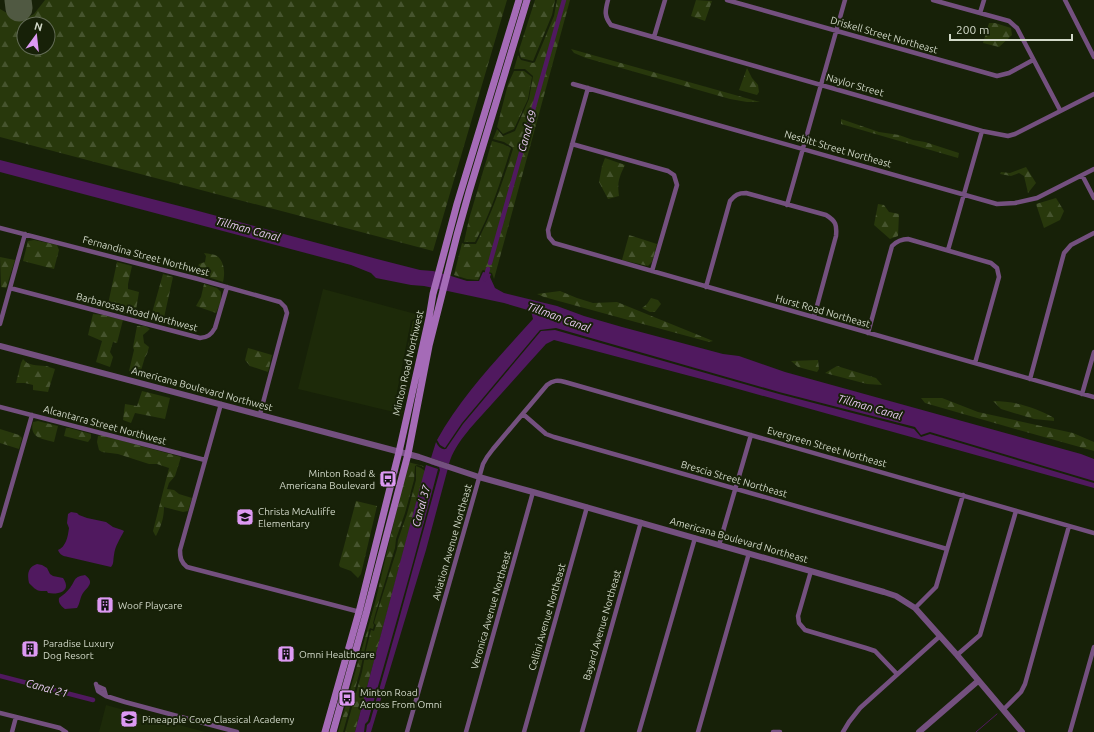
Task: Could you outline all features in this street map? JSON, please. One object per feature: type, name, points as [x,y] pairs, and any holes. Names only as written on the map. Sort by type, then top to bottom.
[{"type":"main road","name":"Minton Road Northwest","points":[[334,732],[363,613],[429,318],[433,294],[457,204],[519,0]]},
{"type":"main road","name":"Minton Road Northwest","points":[[325,732],[363,613],[408,454],[429,346],[449,266],[469,192],[527,0]]},
{"type":"street","name":"Naylor Street","points":[[608,0],[605,8],[607,19],[611,25],[982,131],[1008,136],[1016,134],[1060,110],[1094,94]]},
{"type":"street","points":[[654,38],[665,0]]},
{"type":"street","name":"Driskell Street Northeast","points":[[727,0],[997,76],[1009,73],[1033,60]]},
{"type":"street","points":[[787,204],[845,0]]},
{"type":"street","points":[[933,0],[1009,21],[1017,28],[1060,110]]},
{"type":"street","points":[[980,13],[984,0]]},
{"type":"street","points":[[1065,0],[1094,57]]},
{"type":"street","name":"Nesbitt Street Northeast","points":[[573,84],[997,204],[1015,203],[1038,198],[1094,169]]},
{"type":"street","points":[[588,88],[572,144],[668,171],[674,175],[677,185],[652,271]]},
{"type":"street","points":[[948,250],[982,131]]},
{"type":"street","name":"Hurst Road Northeast","points":[[572,144],[548,230],[549,237],[554,243],[1094,397]]},
{"type":"street","points":[[1082,175],[1094,198]]},
{"type":"street","points":[[706,287],[730,201],[735,195],[746,193],[787,204],[826,215],[832,219],[836,226],[836,236],[814,317]]},
{"type":"street","name":"Fernandina Street Northwest","points":[[0,228],[274,299],[280,302],[285,307],[287,314],[260,414]]},
{"type":"street","points":[[1030,379],[1064,254],[1071,245],[1094,233]]},
{"type":"street","points":[[0,324],[25,234]]},
{"type":"street","points":[[868,333],[892,246],[902,239],[908,239],[948,250],[991,263],[996,268],[999,277],[975,363]]},
{"type":"street","name":"Barbarossa Road Northwest","points":[[10,288],[200,338],[207,337],[212,334],[216,328],[227,287]]},
{"type":"street","name":"Americana Boulevard Northwest","points":[[0,346],[399,452]]},
{"type":"street","points":[[1082,394],[1094,352]]},
{"type":"street","name":"Aviation Avenue Northeast","points":[[408,732],[483,464],[487,457],[547,385],[550,382],[555,381]]},
{"type":"street","name":"Evergreen Street Northeast","points":[[555,381],[565,382],[1094,533]]},
{"type":"street","points":[[221,404],[180,550],[182,562],[187,567],[363,613]]},
{"type":"street","name":"Alcantarra Street Northwest","points":[[0,406],[205,460]]},
{"type":"street","name":"Brescia Street Northeast","points":[[523,414],[549,436],[947,549]]},
{"type":"street","points":[[0,526],[32,415]]},
{"type":"street","points":[[719,545],[751,435]]},
{"type":"street","name":"Americana Boulevard Northeast","points":[[399,452],[450,466],[479,477],[884,591],[896,596],[915,608],[1022,732]]},
{"type":"street","name":"Veronica Avenue Northeast","points":[[466,732],[533,492]]},
{"type":"street","points":[[915,608],[936,587],[963,496]]},
{"type":"street","name":"Cellini Avenue Northeast","points":[[524,732],[587,507]]},
{"type":"street","points":[[957,655],[980,635],[1016,511]]},
{"type":"street","name":"Bayard Avenue Northeast","points":[[582,732],[641,522]]},
{"type":"street","points":[[1002,710],[1021,692],[1025,684],[1069,526]]},
{"type":"street","points":[[640,732],[695,538]]},
{"type":"street","points":[[698,732],[749,553]]},
{"type":"street","points":[[811,571],[798,616],[799,623],[805,630],[874,651],[897,674]]},
{"type":"street","points":[[843,732],[860,708],[940,636]]},
{"type":"street","points":[[1070,732],[1094,647]]},
{"type":"street","points":[[919,732],[978,681]]},
{"type":"street","points":[[96,685],[104,689],[106,696],[237,732]]},
{"type":"street","points":[[0,712],[60,728],[66,732]]},
{"type":"street","points":[[12,732],[16,717]]},
{"type":"street","points":[[773,732],[780,732]]},
{"type":"shaded area","points":[[323,289],[423,316],[419,334],[421,319],[413,319],[411,321],[396,397],[397,400],[404,400],[409,379],[402,414],[298,389]]},
{"type":"shaded area","name":"Pineapple Cove Classical Academy","points":[[106,705],[205,732],[99,732]]},
{"type":"green space","points":[[45,0],[507,0],[433,251],[0,137],[0,9],[16,18],[16,56],[56,56],[56,16],[30,16],[34,14]]},
{"type":"green space","points":[[535,0],[555,0],[552,15],[533,61],[521,58],[519,50]]},
{"type":"green space","points":[[557,0],[570,0],[494,279],[492,273],[483,270],[478,280],[467,279],[454,275],[462,243],[476,244],[482,233],[497,197],[513,149],[504,142],[493,139],[497,129],[503,136],[515,131],[529,99],[533,76],[525,69],[514,69],[518,55],[521,60],[533,63],[535,62],[554,16]]},
{"type":"green space","points":[[696,0],[712,1],[705,21],[691,16]]},
{"type":"green space","points":[[989,23],[995,23],[1011,28],[1012,35],[999,47],[983,43]]},
{"type":"green space","points":[[571,49],[760,102],[747,102],[730,99],[586,58],[574,53]]},
{"type":"green space","points":[[747,68],[752,78],[758,85],[759,92],[757,95],[739,90]]},
{"type":"green space","points":[[514,71],[524,71],[532,77],[528,99],[514,129],[503,134],[497,127],[508,84]]},
{"type":"green space","points":[[841,119],[879,132],[899,135],[959,153],[958,158],[841,124]]},
{"type":"green space","points":[[492,141],[511,148],[495,196],[481,231],[475,242],[464,242],[469,219]]},
{"type":"green space","points":[[605,158],[625,165],[619,180],[619,196],[608,199],[599,182]]},
{"type":"green space","points":[[1026,167],[1036,183],[1028,193],[1024,176],[1019,173],[1011,176],[1000,174],[1001,172],[1010,173]]},
{"type":"green space","points":[[1056,198],[1064,211],[1060,220],[1044,228],[1036,204]]},
{"type":"green space","points":[[878,204],[884,205],[889,212],[899,214],[898,236],[890,239],[874,225]]},
{"type":"green space","points":[[629,235],[657,244],[652,262],[648,266],[622,260]]},
{"type":"green space","points":[[34,240],[57,245],[59,250],[54,269],[23,261],[28,241]]},
{"type":"green space","points":[[204,253],[216,255],[222,261],[224,272],[223,282],[196,273],[199,264],[205,262],[206,256]]},
{"type":"green space","points":[[0,257],[15,260],[6,288],[1,287]]},
{"type":"green space","points":[[117,262],[132,266],[128,289],[139,292],[136,310],[130,315],[107,309]]},
{"type":"green space","points":[[163,274],[173,277],[163,322],[150,320]]},
{"type":"green space","points":[[204,284],[217,288],[221,292],[221,301],[216,313],[196,306],[201,297]]},
{"type":"green space","points":[[560,291],[593,303],[617,302],[713,341],[709,342],[537,294]]},
{"type":"green space","points":[[651,298],[658,300],[661,304],[655,312],[650,312],[642,308]]},
{"type":"green space","points":[[93,314],[123,320],[117,343],[113,342],[110,352],[113,357],[110,367],[96,362],[102,341],[88,335]]},
{"type":"green space","points":[[420,320],[402,399],[398,398],[413,321]]},
{"type":"green space","points":[[137,326],[145,326],[150,329],[143,335],[144,343],[149,347],[140,374],[129,371],[134,350],[133,347]]},
{"type":"green space","points":[[248,348],[272,355],[268,372],[250,366],[245,360]]},
{"type":"green space","points":[[23,359],[30,364],[55,369],[48,392],[33,390],[33,385],[16,383]]},
{"type":"green space","points":[[818,360],[819,369],[817,372],[798,367],[791,361]]},
{"type":"green space","points":[[837,366],[876,378],[882,385],[867,384],[825,373]]},
{"type":"green space","points":[[142,391],[170,398],[165,419],[135,413],[131,423],[123,420],[125,404],[137,406]]},
{"type":"green space","points":[[921,398],[942,398],[978,412],[1073,433],[1094,442],[1094,451],[925,403]]},
{"type":"green space","points":[[993,401],[1016,403],[1032,408],[1054,418],[1054,421],[1034,419],[1001,409]]},
{"type":"green space","points":[[38,421],[58,426],[54,442],[41,439],[35,435],[32,427],[33,422]]},
{"type":"green space","points":[[66,428],[91,434],[91,438],[88,442],[64,436]]},
{"type":"green space","points":[[0,429],[19,435],[22,438],[19,449],[0,443]]},
{"type":"green space","points":[[101,435],[181,457],[175,476],[169,483],[167,489],[174,490],[179,494],[192,498],[188,511],[183,512],[164,507],[162,522],[156,536],[153,531],[169,468],[157,464],[149,464],[118,454],[102,452],[99,450],[97,442],[98,436]]},
{"type":"green space","points":[[408,462],[423,466],[424,468],[422,466],[415,466],[414,480],[375,615],[373,629],[370,628],[369,630],[360,671],[343,732],[338,732],[375,603]]},
{"type":"green space","points":[[416,466],[425,471],[355,732],[345,732],[362,672],[371,630],[374,631],[376,625],[374,623],[407,514],[416,480]]},
{"type":"green space","points":[[356,501],[377,506],[361,574],[358,578],[351,571],[340,567],[339,565]]},
{"type":"water","name":"Tillman Canal","points":[[0,160],[377,259],[420,270],[433,271],[467,281],[479,281],[483,272],[491,274],[490,277],[495,288],[504,293],[557,306],[584,316],[622,327],[723,354],[739,356],[785,372],[1081,454],[1094,459],[1094,481],[930,432],[921,435],[915,427],[779,392],[556,328],[540,330],[462,423],[445,448],[440,445],[437,440],[447,423],[469,392],[533,319],[531,311],[504,303],[424,286],[376,278],[371,273],[351,265],[0,172]]},
{"type":"water","points":[[555,330],[779,394],[914,429],[921,437],[930,434],[1094,483],[1094,488],[724,385],[554,340],[546,344],[473,425],[456,448],[449,464],[431,458],[436,442],[441,448],[446,449],[463,424],[541,331]]},
{"type":"water","points":[[430,463],[448,468],[426,550],[371,732],[366,732],[440,470],[439,467]]},
{"type":"water","name":"Canal 37","points":[[426,465],[438,469],[430,501],[368,721],[365,724],[364,732],[355,732]]},
{"type":"water","points":[[71,512],[87,518],[106,522],[113,527],[124,531],[115,549],[111,567],[65,556],[60,553],[58,550],[65,544],[67,538],[69,528],[67,523],[68,514]]},
{"type":"water","points":[[37,564],[47,568],[53,576],[63,578],[66,586],[65,589],[60,593],[48,593],[47,591],[39,591],[33,587],[29,583],[28,574],[30,569]]},
{"type":"water","points":[[85,575],[90,580],[90,584],[82,595],[77,608],[65,609],[60,604],[59,598],[69,589],[75,579]]},
{"type":"waterway","name":"Canal 69","points":[[490,263],[564,0]]},
{"type":"waterway","name":"Canal 69","points":[[485,279],[488,269]]},
{"type":"waterway","name":"Canal 21","points":[[0,676],[93,700]]},
{"type":"waterway","points":[[976,732],[997,714]]},
{"type":"taxiway","points":[[19,8],[24,0]]},
{"type":"runway","points":[[18,0],[19,8]]},
{"type":"place","name":"Minton Road & Americana Boulevard","points":[[388,479]]},
{"type":"place","name":"Christa McAuliffe Elementary","points":[[245,517]]},
{"type":"place","name":"Woof Playcare","points":[[105,605]]},
{"type":"place","name":"Paradise Luxury Dog Resort","points":[[30,649]]},
{"type":"place","name":"Omni Healthcare","points":[[286,654]]},
{"type":"place","name":"Minton Road Across From Omni","points":[[347,698]]},
{"type":"place","name":"Pineapple Cove Classical Academy","points":[[129,719]]}]
